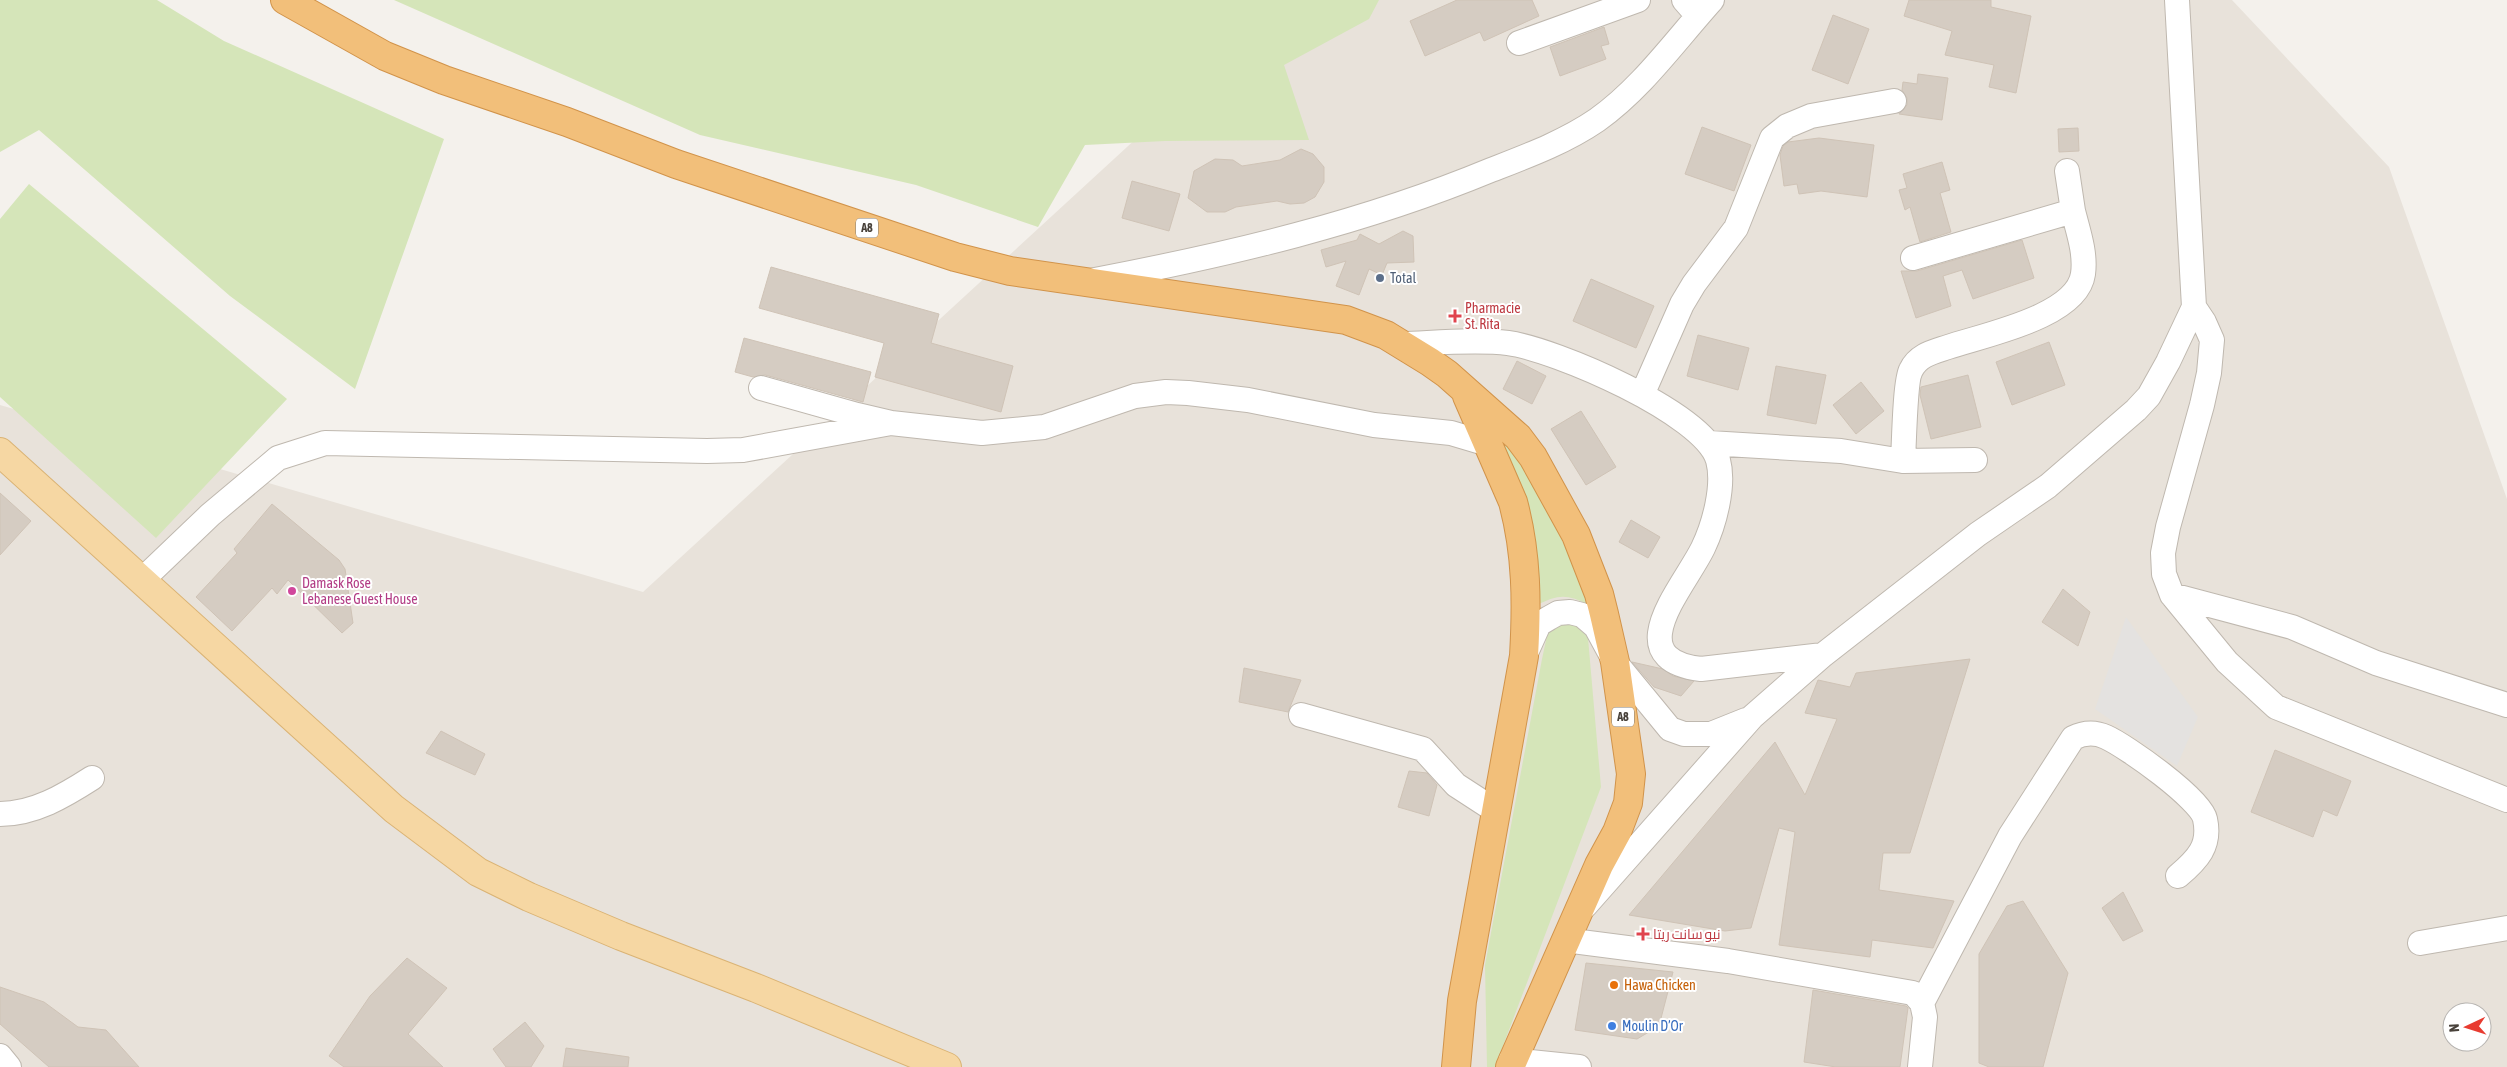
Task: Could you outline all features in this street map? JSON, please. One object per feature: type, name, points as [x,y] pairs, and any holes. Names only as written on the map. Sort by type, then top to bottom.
[{"type":"highway","name":"A8","points":[[285,0],[385,56],[444,80],[567,122],[676,164],[954,257],[1010,271],[1346,320],[1386,335],[1402,344],[1430,362],[1463,388],[1518,437],[1533,457],[1576,535],[1599,594],[1615,662],[1631,774],[1628,803],[1617,832],[1599,865],[1510,1063]]},
{"type":"highway","name":"A8","points":[[1456,1067],[1462,1001],[1524,656],[1526,578],[1522,540],[1513,502],[1463,388]]},
{"type":"main road","points":[[0,452],[394,809],[478,872],[529,897],[621,936],[756,988],[947,1067]]},
{"type":"street","points":[[1519,43],[1638,0]]},
{"type":"street","points":[[1920,1067],[1925,1017],[1922,1003],[1913,993],[1728,961],[1570,928],[1752,717],[1823,655],[1978,534],[2048,486],[2136,410],[2149,396],[2168,362],[2194,307],[2178,0]]},
{"type":"street","points":[[1088,282],[1202,259],[1314,232],[1442,191],[1540,150],[1582,130],[1612,108],[1642,80],[1698,5]]},
{"type":"street","points":[[1642,395],[1682,304],[1694,284],[1736,228],[1772,138],[1787,126],[1811,116],[1894,102]]},
{"type":"street","points":[[1903,461],[1909,372],[1918,359],[1982,335],[2026,324],[2071,297],[2078,288],[2083,275],[2083,255],[2067,171]]},
{"type":"street","points":[[1913,258],[2074,210]]},
{"type":"street","points":[[2194,307],[2204,322],[2212,340],[2209,374],[2168,527],[2163,553],[2164,574],[2172,595],[2227,662],[2276,707],[2507,800]]},
{"type":"street","points":[[1402,344],[1507,343],[1525,347],[1590,371],[1642,395],[1690,426],[1709,443],[1718,460],[1719,477],[1714,518],[1704,547],[1664,615],[1659,628],[1661,648],[1666,655],[1682,666],[1701,669],[1823,655]]},
{"type":"street","points":[[761,388],[857,416],[891,423],[982,433],[1022,430],[1058,423],[1135,396],[1166,392],[1248,400],[1374,425],[1451,433],[1488,444]]},
{"type":"street","points":[[142,581],[210,515],[278,458],[325,443],[716,451],[743,450],[891,423]]},
{"type":"street","points":[[1709,443],[1841,451],[1903,461],[1975,460]]},
{"type":"street","points":[[2172,595],[2292,627],[2376,664],[2507,705]]},
{"type":"street","points":[[1524,656],[1539,624],[1558,613],[1570,612],[1582,615],[1596,627],[1615,662],[1670,729],[1684,734],[1711,734],[1752,717]]},
{"type":"street","points":[[1300,715],[1423,750],[1456,785],[1496,811]]},
{"type":"street","points":[[1922,1003],[2010,836],[2073,738],[2081,734],[2105,737],[2160,770],[2205,816],[2207,834],[2204,849],[2197,860],[2178,876]]},
{"type":"street","points":[[0,814],[11,814],[54,802],[92,778]]},
{"type":"street","points":[[2420,943],[2507,928]]},
{"type":"street","points":[[0,1056],[9,1067]]},
{"type":"street","points":[[1510,1063],[1580,1067]]},
{"type":"shaded area","points":[[1287,0],[2232,0],[2389,167],[2507,499],[2507,1067],[0,1067],[0,405],[643,592]]},
{"type":"shaded area","points":[[2126,617],[2198,717],[2177,766],[2095,709]]},
{"type":"green space","points":[[0,0],[157,0],[224,41],[444,139],[355,389],[230,296],[39,130],[0,152]]},
{"type":"green space","points":[[394,0],[1379,0],[1369,19],[1284,65],[1309,140],[1165,141],[1085,145],[1038,227],[916,185],[700,135]]},
{"type":"green space","points":[[29,184],[287,399],[156,538],[0,397],[0,219]]},
{"type":"green space","points":[[1487,419],[1519,461],[1546,507],[1569,555],[1589,605],[1569,597],[1557,597],[1537,605]]},
{"type":"green space","points":[[1558,623],[1576,626],[1588,638],[1601,787],[1495,1067],[1487,1067],[1485,965],[1542,659],[1548,631]]},
{"type":"building","points":[[1457,0],[1532,0],[1539,16],[1484,41],[1480,32],[1425,56],[1410,21]]},
{"type":"building","points":[[1909,0],[1991,0],[1991,7],[2031,16],[2016,93],[1989,87],[1994,65],[1945,55],[1952,31],[1904,16]]},
{"type":"building","points":[[1833,15],[1869,29],[1848,84],[1812,70]]},
{"type":"building","points":[[1604,27],[1609,44],[1601,46],[1606,59],[1560,76],[1550,47]]},
{"type":"building","points":[[1918,74],[1948,78],[1942,120],[1899,114],[1907,105],[1907,98],[1902,90],[1903,82],[1917,84]]},
{"type":"building","points":[[1702,127],[1751,145],[1734,191],[1685,174]]},
{"type":"building","points":[[2078,128],[2079,151],[2059,152],[2058,129]]},
{"type":"building","points":[[1819,138],[1874,145],[1867,197],[1821,191],[1799,194],[1797,184],[1784,186],[1780,155],[1783,146],[1788,142]]},
{"type":"building","points":[[1301,149],[1313,154],[1324,167],[1324,182],[1315,197],[1304,203],[1290,204],[1277,201],[1236,207],[1225,212],[1207,212],[1188,198],[1194,171],[1215,159],[1233,160],[1242,166],[1280,160]]},
{"type":"building","points":[[1942,162],[1950,190],[1940,193],[1951,232],[1920,242],[1910,207],[1905,210],[1899,190],[1907,188],[1903,174]]},
{"type":"building","points":[[1132,181],[1180,194],[1169,231],[1122,218]]},
{"type":"building","points":[[1403,231],[1413,236],[1414,262],[1387,263],[1382,275],[1369,269],[1359,295],[1336,286],[1346,261],[1326,267],[1321,250],[1357,240],[1360,234],[1379,244]]},
{"type":"building","points":[[2022,240],[2034,278],[1973,299],[1962,270],[1943,276],[1951,306],[1916,318],[1901,271],[1917,271]]},
{"type":"building","points":[[771,267],[939,314],[931,343],[1013,366],[1001,412],[875,377],[884,343],[759,308]]},
{"type":"building","points":[[1591,279],[1654,306],[1636,348],[1573,321]]},
{"type":"building","points":[[1698,335],[1749,348],[1738,390],[1687,376]]},
{"type":"building","points":[[744,338],[871,372],[863,402],[765,375],[753,377],[735,372]]},
{"type":"building","points":[[2049,342],[2065,385],[2012,405],[1996,362]]},
{"type":"building","points":[[1517,361],[1546,376],[1532,404],[1503,389]]},
{"type":"building","points":[[1776,366],[1826,375],[1816,424],[1767,415]]},
{"type":"building","points":[[1968,375],[1981,427],[1931,439],[1920,395],[1921,387]]},
{"type":"building","points":[[1861,382],[1884,411],[1856,434],[1833,405]]},
{"type":"building","points":[[1581,411],[1616,467],[1586,485],[1551,429]]},
{"type":"building","points":[[0,493],[31,521],[0,555]]},
{"type":"building","points":[[272,504],[339,560],[345,569],[353,623],[342,633],[288,580],[277,594],[272,588],[232,631],[196,597],[237,553],[234,549]]},
{"type":"building","points":[[1631,520],[1660,537],[1648,558],[1619,542]]},
{"type":"building","points":[[2063,589],[2090,612],[2078,646],[2042,622]]},
{"type":"building","points":[[1970,659],[1910,853],[1883,853],[1879,890],[1954,901],[1933,948],[1872,940],[1870,957],[1779,945],[1795,832],[1779,828],[1751,928],[1725,931],[1629,915],[1775,742],[1805,795],[1837,719],[1805,713],[1818,680],[1850,687],[1856,673]]},
{"type":"building","points":[[1632,662],[1663,669],[1673,676],[1694,681],[1681,696],[1654,687]]},
{"type":"building","points":[[1244,668],[1301,680],[1288,712],[1239,702]]},
{"type":"building","points":[[441,731],[485,754],[475,775],[426,753]]},
{"type":"building","points":[[2275,750],[2351,781],[2337,816],[2323,810],[2313,837],[2251,812]]},
{"type":"building","points":[[1409,771],[1427,773],[1437,785],[1429,816],[1398,807]]},
{"type":"building","points":[[2123,892],[2143,931],[2123,941],[2102,908]]},
{"type":"building","points":[[2023,901],[2068,973],[2043,1067],[1989,1067],[1979,1063],[1979,954],[2007,906]]},
{"type":"building","points":[[407,958],[447,988],[408,1034],[443,1067],[344,1067],[329,1056],[370,996]]},
{"type":"building","points":[[1586,963],[1673,972],[1659,1026],[1637,1039],[1575,1030]]},
{"type":"building","points":[[0,987],[44,1002],[78,1027],[106,1030],[139,1067],[49,1067],[0,1024]]},
{"type":"building","points":[[1813,990],[1906,1006],[1908,1008],[1900,1067],[1836,1067],[1804,1062]]},
{"type":"building","points":[[525,1022],[544,1046],[531,1067],[506,1067],[493,1049]]},
{"type":"building","points":[[566,1048],[629,1057],[628,1067],[563,1067]]},
{"type":"place","name":"Total","points":[[1380,278]]},
{"type":"place","name":"Pharmacie St. Rita","points":[[1455,316]]},
{"type":"place","name":"Damask Rose Lebanese Guest House","points":[[292,591]]},
{"type":"place","name":"نيو سانت ريتا","points":[[1643,934]]},
{"type":"place","name":"Hawa Chicken","points":[[1614,985]]},
{"type":"place","name":"Moulin D’Or","points":[[1612,1026]]}]
